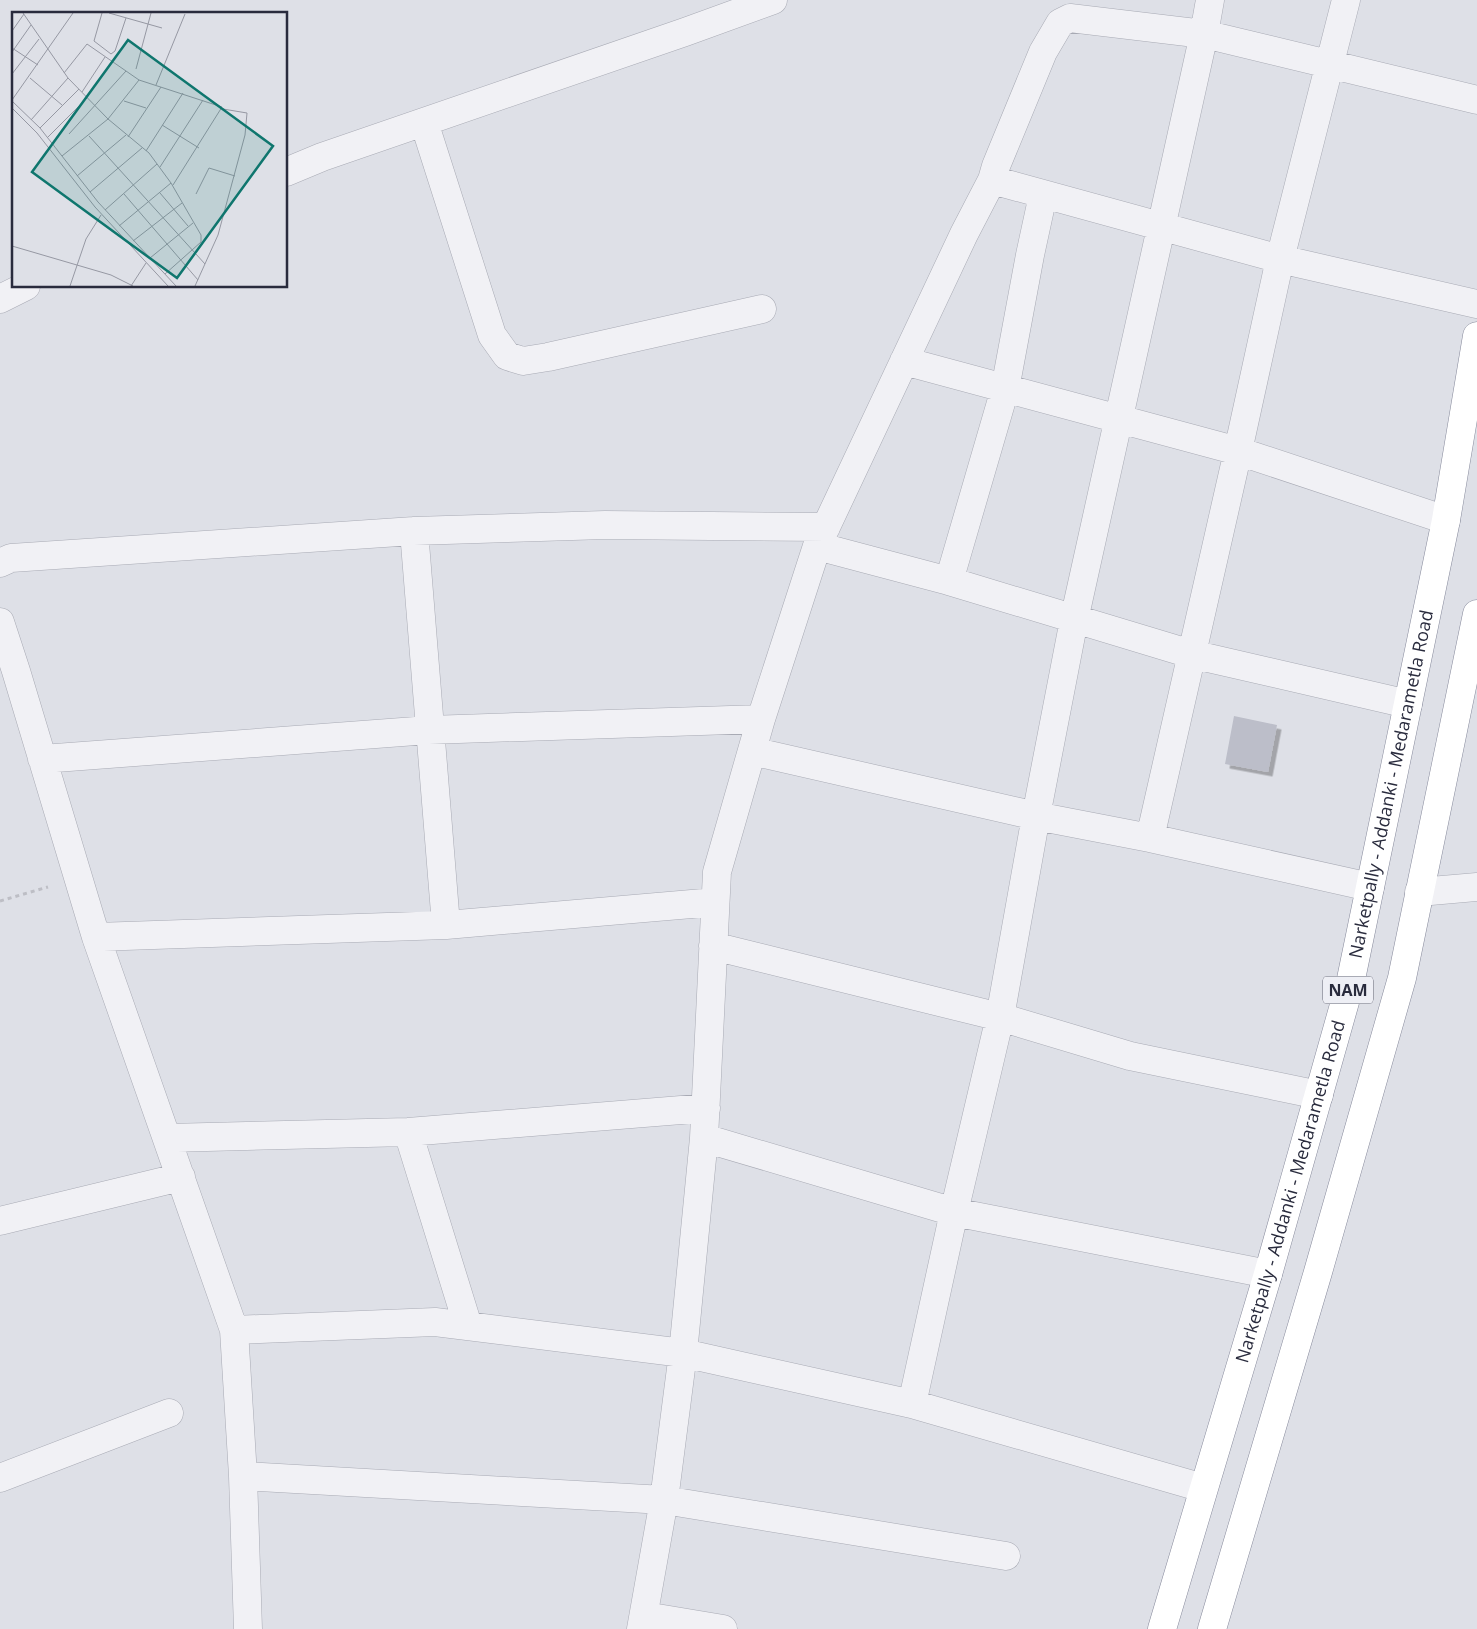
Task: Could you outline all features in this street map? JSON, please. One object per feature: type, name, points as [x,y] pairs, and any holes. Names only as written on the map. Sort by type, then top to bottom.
[{"type":"highway","name":"Narketpally - Addanki - Medarametla Road","points":[[1162,1629],[1268,1274],[1350,984],[1446,520],[1477,336]]},
{"type":"highway","name":"NAM","points":[[1212,1629],[1318,1272],[1399,988],[1477,614]]},
{"type":"street","points":[[288,171],[322,157],[773,0]]},
{"type":"street","points":[[912,1404],[954,1212],[1000,1017],[1074,620],[1120,418],[1210,0]]},
{"type":"street","points":[[1150,838],[1280,259],[1346,0]]},
{"type":"street","points":[[723,1629],[643,1623],[664,1500],[683,1353],[704,1138],[717,872],[761,719],[821,536],[964,234],[992,180],[1043,52],[1060,23],[1070,18],[1092,20],[1204,34],[1477,100]]},
{"type":"street","points":[[424,122],[492,335],[507,356],[523,361],[548,357],[762,309]]},
{"type":"street","points":[[992,180],[1280,259],[1477,304]]},
{"type":"street","points":[[949,580],[1005,389],[1043,195]]},
{"type":"street","points":[[0,300],[22,288]]},
{"type":"street","points":[[904,361],[1238,451],[1446,520]]},
{"type":"street","points":[[0,563],[11,558],[414,531],[605,525],[821,536],[1074,620],[1191,654],[1408,704]]},
{"type":"street","points":[[414,531],[446,925]]},
{"type":"street","points":[[0,622],[96,937],[234,1330],[243,1476],[248,1629]]},
{"type":"street","points":[[42,758],[429,730],[761,719]]},
{"type":"street","points":[[752,751],[1036,816],[1150,838],[1370,887]]},
{"type":"street","points":[[1419,892],[1477,887]]},
{"type":"street","points":[[96,937],[446,925],[715,902]]},
{"type":"street","points":[[713,946],[1000,1017],[1130,1056],[1319,1095]]},
{"type":"street","points":[[168,1138],[408,1132],[706,1108]]},
{"type":"street","points":[[408,1132],[468,1326]]},
{"type":"street","points":[[704,1138],[954,1212],[1268,1274]]},
{"type":"street","points":[[0,1221],[181,1177]]},
{"type":"street","points":[[234,1330],[434,1322],[683,1353],[912,1404],[1203,1488]]},
{"type":"street","points":[[0,1478],[169,1413]]},
{"type":"street","points":[[243,1476],[664,1500],[1006,1556]]},
{"type":"path","points":[[0,901],[78,878]]},
{"type":"building","points":[[1234,716],[1277,725],[1268,772],[1225,764]]}]
